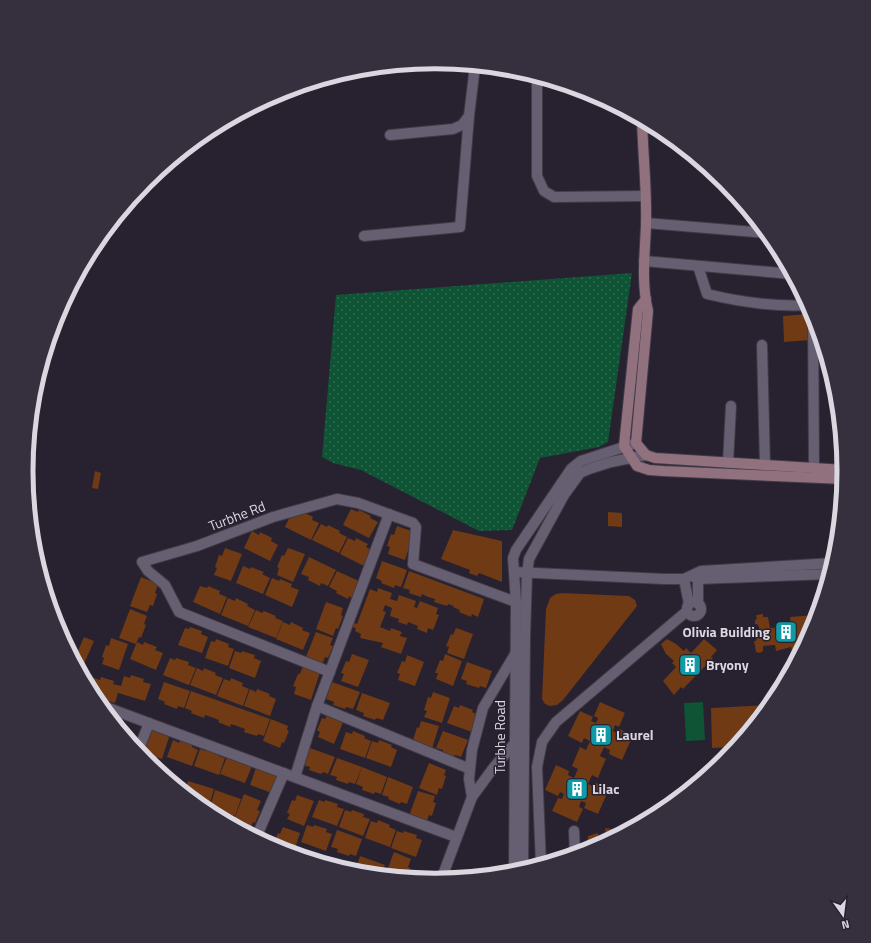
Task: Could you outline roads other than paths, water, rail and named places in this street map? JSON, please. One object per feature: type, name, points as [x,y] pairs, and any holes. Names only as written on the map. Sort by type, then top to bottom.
[{"type":"main road","points":[[642,126],[646,223],[644,261],[648,310],[636,442],[646,455],[660,458],[838,470]]},
{"type":"main road","points":[[646,299],[638,308],[624,446],[637,466],[649,470],[838,479]]},
{"type":"street","points":[[364,236],[460,227],[469,116],[474,71]]},
{"type":"street","points":[[537,82],[537,176],[544,191],[554,197],[644,196]]},
{"type":"street","points":[[390,135],[453,129],[462,124],[469,116]]},
{"type":"street","points":[[646,223],[759,232]]},
{"type":"street","points":[[644,261],[786,273]]},
{"type":"street","points":[[698,266],[707,294],[738,301],[802,305]]},
{"type":"street","points":[[813,332],[814,468]]},
{"type":"street","points":[[762,345],[765,465]]},
{"type":"street","points":[[728,463],[731,406]]},
{"type":"street","name":"Turbhe Road","points":[[520,865],[514,744],[516,602],[513,558],[516,550],[571,469],[580,461],[636,442]]},
{"type":"street","points":[[520,865],[527,574],[529,559],[564,495],[580,473],[611,462],[646,455]]},
{"type":"street","name":"Turbhe Rd","points":[[330,672],[179,612],[165,585],[148,571],[142,562],[198,546],[273,517],[336,499],[358,503],[413,523],[416,526],[414,564],[516,602]]},
{"type":"street","points":[[295,777],[317,706],[389,514]]},
{"type":"street","points":[[514,572],[527,574],[691,578],[723,573],[827,564]]},
{"type":"street","points":[[723,573],[824,574]]},
{"type":"street","points":[[541,860],[537,767],[542,742],[556,722],[691,606],[691,578]]},
{"type":"street","points":[[472,797],[469,779],[472,750],[482,708],[515,654]]},
{"type":"street","points":[[317,706],[470,770]]},
{"type":"street","points":[[110,709],[456,837]]},
{"type":"street","points":[[140,745],[149,723]]},
{"type":"street","points":[[443,874],[472,797],[494,767],[514,744]]},
{"type":"street","points":[[258,833],[284,773]]},
{"type":"street","points":[[574,831],[575,849]]},
{"type":"place","name":"Olivia Building","points":[[786,632]]},
{"type":"place","name":"Bryony","points":[[690,665]]},
{"type":"place","name":"Laurel","points":[[601,735]]},
{"type":"place","name":"Lilac","points":[[577,789]]}]
